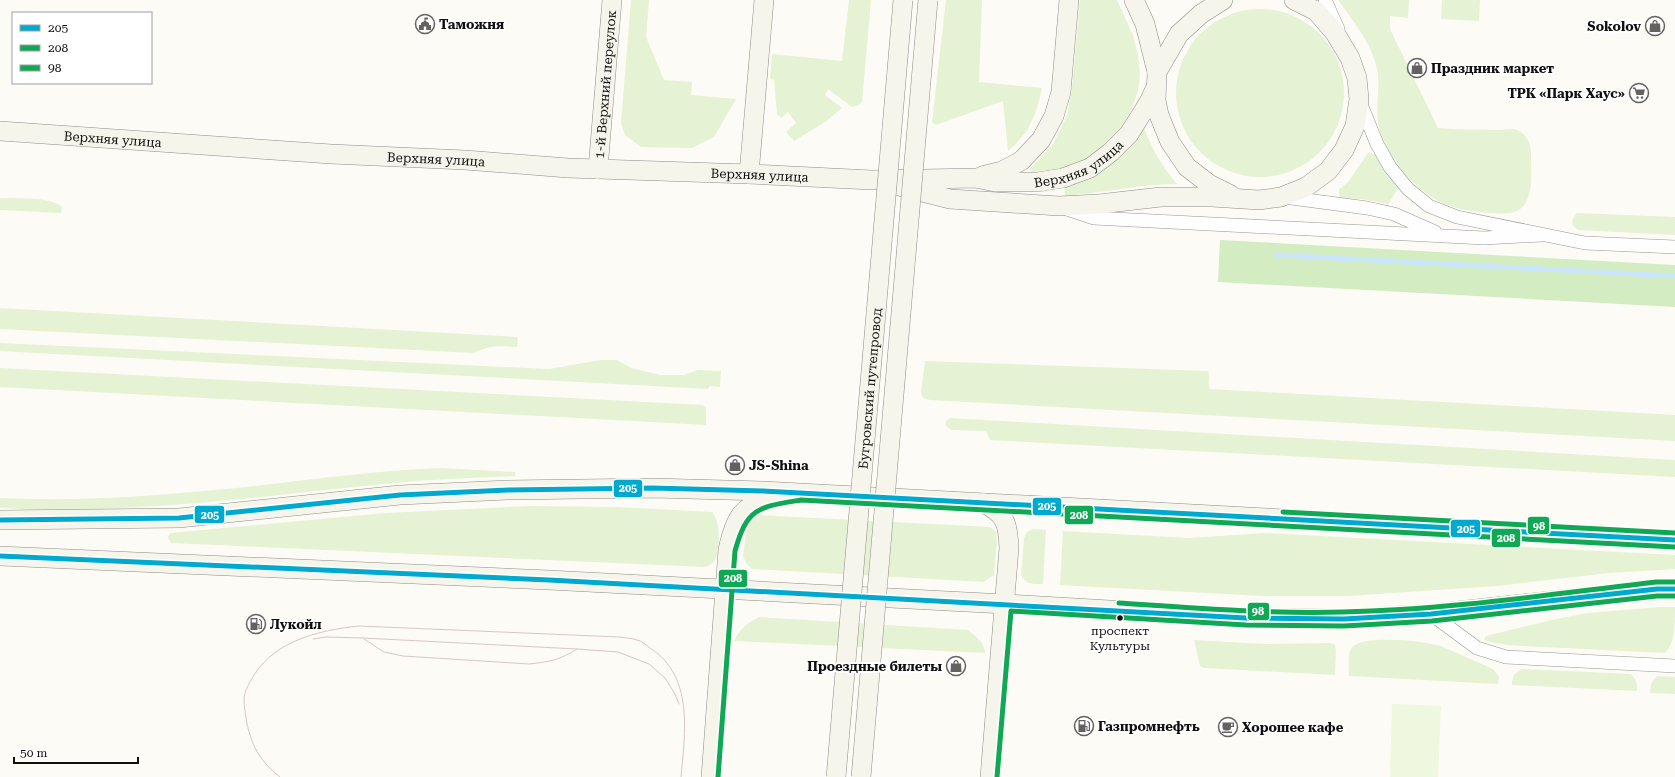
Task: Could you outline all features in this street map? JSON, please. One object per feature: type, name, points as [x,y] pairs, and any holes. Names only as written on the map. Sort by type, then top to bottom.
[{"type":"main road","name":"1-й Верхний переулок","points":[[598,169],[612,0]]},
{"type":"main road","points":[[749,174],[764,0]]},
{"type":"main road","name":"Бугровский путепровод","points":[[836,777],[903,0]]},
{"type":"main road","name":"Бугровский путепровод","points":[[862,777],[928,0]]},
{"type":"main road","points":[[975,178],[1002,171],[1021,162],[1041,140],[1054,116],[1061,92],[1069,0]]},
{"type":"main road","points":[[1134,0],[1145,24],[1157,79],[1159,115],[1170,142],[1187,167],[1209,184],[1237,198]]},
{"type":"main road","name":"Верхняя улица","points":[[0,131],[331,154],[598,169],[872,180],[975,178],[995,182],[1038,182],[1063,178],[1090,168],[1111,152],[1129,134],[1149,102],[1157,79],[1179,34],[1200,14],[1224,0]]},
{"type":"main road","name":"Верхняя улица","points":[[872,180],[950,199],[1058,206],[1099,204],[1161,197],[1237,198],[1259,200],[1281,197],[1306,187],[1328,171],[1344,150],[1355,126],[1358,99],[1357,78],[1350,58],[1335,33],[1316,11],[1294,0]]},
{"type":"main road","points":[[0,520],[179,518],[400,495],[516,490],[653,488],[763,491],[1675,540]]},
{"type":"main road","points":[[711,777],[728,550],[734,525],[749,506],[763,500],[801,493]]},
{"type":"main road","points":[[983,503],[994,508],[1002,515],[1006,524],[1009,548],[990,777]]},
{"type":"main road","points":[[0,556],[726,589],[1246,618],[1344,619],[1431,614],[1675,588]]},
{"type":"street","points":[[1325,0],[1350,58]]},
{"type":"street","points":[[1358,99],[1377,144],[1390,167],[1408,189],[1429,206],[1457,217],[1584,243],[1675,247]]},
{"type":"street","points":[[1281,197],[1342,204],[1394,214],[1442,236]]},
{"type":"street","points":[[1058,206],[1094,218],[1484,238],[1542,235]]},
{"type":"street","points":[[1431,614],[1477,648],[1506,657],[1675,666]]},
{"type":"green space","points":[[631,0],[649,0],[646,37],[664,80],[692,82],[691,95],[736,99],[714,137],[692,148],[641,147],[625,135],[621,123]]},
{"type":"green space","points":[[849,0],[871,0],[862,102],[859,105],[852,107],[828,89],[825,95],[842,108],[825,122],[794,141],[786,132],[796,123],[788,112],[781,118],[777,114],[774,80],[770,79],[772,54],[842,61]]},
{"type":"green space","points":[[946,0],[982,0],[979,82],[1042,88],[1031,123],[1022,137],[1008,151],[1003,101],[936,125],[932,122]]},
{"type":"green space","points":[[1080,0],[1117,0],[1133,35],[1138,55],[1140,73],[1138,91],[1132,108],[1121,128],[1088,162],[1069,169],[1032,174],[1030,169],[1053,144],[1067,116],[1072,89]]},
{"type":"green space","points":[[1338,0],[1409,0],[1408,18],[1390,16],[1390,29],[1438,128],[1513,129],[1524,134],[1531,149],[1531,182],[1528,199],[1524,205],[1518,210],[1510,213],[1480,212],[1456,208],[1427,194],[1406,175],[1389,152],[1379,128],[1377,112],[1378,73],[1370,48]]},
{"type":"green space","points":[[1442,0],[1480,0],[1479,21],[1441,19]]},
{"type":"green space","points":[[1252,9],[1268,9],[1292,15],[1300,19],[1313,28],[1325,40],[1338,61],[1344,85],[1344,101],[1338,125],[1330,140],[1313,158],[1292,171],[1268,177],[1252,177],[1228,171],[1213,163],[1190,140],[1182,125],[1176,101],[1176,85],[1182,61],[1190,46],[1213,23],[1228,15]]},
{"type":"green space","points":[[1143,125],[1157,156],[1177,184],[1149,185],[1065,196],[1064,186]]},
{"type":"green space","points":[[1368,153],[1375,154],[1384,171],[1398,189],[1388,204],[1362,199],[1341,198],[1339,196],[1339,190],[1348,182]]},
{"type":"green space","points":[[0,198],[49,201],[62,207],[61,213],[0,210]]},
{"type":"green space","points":[[1577,213],[1675,217],[1675,235],[1578,230],[1572,222]]},
{"type":"green space","points":[[1220,240],[1675,265],[1675,307],[1218,282]]},
{"type":"green space","points":[[0,308],[518,337],[517,347],[490,347],[474,353],[0,329]]},
{"type":"green space","points":[[0,343],[549,369],[601,360],[617,360],[631,368],[660,375],[684,375],[698,370],[721,371],[720,387],[710,386],[708,389],[0,351]]},
{"type":"green space","points":[[925,361],[1208,371],[1210,389],[1675,415],[1675,441],[930,400],[923,398],[921,393]]},
{"type":"green space","points":[[0,368],[703,405],[706,409],[706,425],[0,387]]},
{"type":"green space","points":[[950,418],[1675,460],[1675,477],[990,440],[986,431],[951,430],[946,426],[946,421]]},
{"type":"green space","points":[[442,468],[515,472],[515,476],[409,482],[148,507],[99,509],[0,508],[0,498],[64,499],[159,495],[371,473]]},
{"type":"green space","points":[[530,506],[617,507],[712,512],[717,522],[719,534],[716,558],[709,565],[704,567],[171,543],[168,538],[170,533],[386,513]]},
{"type":"green space","points":[[759,515],[990,527],[996,532],[997,541],[994,575],[984,582],[752,569],[746,563],[743,556],[747,527],[752,520]]},
{"type":"green space","points":[[1033,529],[1046,530],[1043,584],[1033,584],[1025,581],[1021,575],[1024,538],[1027,532]]},
{"type":"green space","points":[[1063,531],[1189,538],[1265,533],[1675,555],[1675,569],[1609,573],[1497,586],[1348,596],[1262,596],[1060,585]]},
{"type":"green space","points":[[1675,607],[1673,639],[1671,645],[1665,653],[1506,645],[1486,641],[1484,639],[1486,636],[1588,613]]},
{"type":"green space","points":[[759,617],[968,630],[981,642],[985,649],[985,653],[734,641],[744,627]]},
{"type":"green space","points":[[1194,640],[1265,644],[1330,643],[1335,645],[1336,651],[1335,675],[1204,668],[1200,666]]},
{"type":"green space","points":[[1373,640],[1402,640],[1441,646],[1493,669],[1499,677],[1498,684],[1349,676],[1349,654],[1353,647],[1358,643]]},
{"type":"green space","points":[[1522,669],[1631,674],[1636,682],[1637,691],[1512,685],[1514,675]]},
{"type":"green space","points":[[1658,676],[1675,677],[1675,694],[1650,693],[1651,685]]},
{"type":"green space","points":[[1392,704],[1441,706],[1438,777],[1390,777]]},
{"type":"waterway","points":[[1276,255],[1675,276]]},
{"type":"tram line","points":[[280,777],[263,760],[255,748],[249,733],[244,700],[249,684],[263,663],[274,653],[287,645],[300,639],[330,630],[359,626],[619,637],[641,641],[664,660],[674,674],[680,690],[684,706],[685,724],[681,777]]},
{"type":"tram line","points":[[313,639],[326,637],[363,638],[618,652],[649,664],[665,678],[675,694],[679,704]]},
{"type":"tram line","points":[[364,639],[384,652],[403,656],[529,664],[554,660],[577,649]]},
{"type":"transit line","name":"205","points":[[0,520],[179,518],[400,495],[508,490],[653,488],[763,491],[1675,540]]},
{"type":"transit line","name":"208","points":[[718,777],[735,551],[744,525],[750,517],[765,508],[775,505],[801,500],[1675,547]]},
{"type":"transit line","name":"98","points":[[1283,512],[1675,533]]},
{"type":"transit line","name":"205","points":[[0,556],[549,580],[1246,618],[1344,619],[1431,614],[1657,589],[1675,589]]},
{"type":"transit line","name":"98","points":[[1119,603],[1259,611],[1382,611],[1500,601],[1656,582],[1675,582]]},
{"type":"transit line","name":"208","points":[[997,777],[1011,611],[1246,625],[1344,626],[1432,621],[1657,596],[1675,596]]},
{"type":"place","name":"Таможня","points":[[425,24]]},
{"type":"place","name":"Sokolov","points":[[1655,26]]},
{"type":"place","name":"Праздник маркет","points":[[1417,68]]},
{"type":"place","name":"ТРК «Парк Хаус»","points":[[1639,93]]},
{"type":"place","name":"JS-Shina","points":[[735,465]]},
{"type":"place","name":"проспект Культуры","points":[[1120,618]]},
{"type":"place","name":"Лукойл","points":[[256,624]]},
{"type":"place","name":"Проездные билеты","points":[[956,666]]},
{"type":"place","name":"Газпромнефть","points":[[1084,726]]},
{"type":"place","name":"Хорошее кафе","points":[[1228,727]]}]
